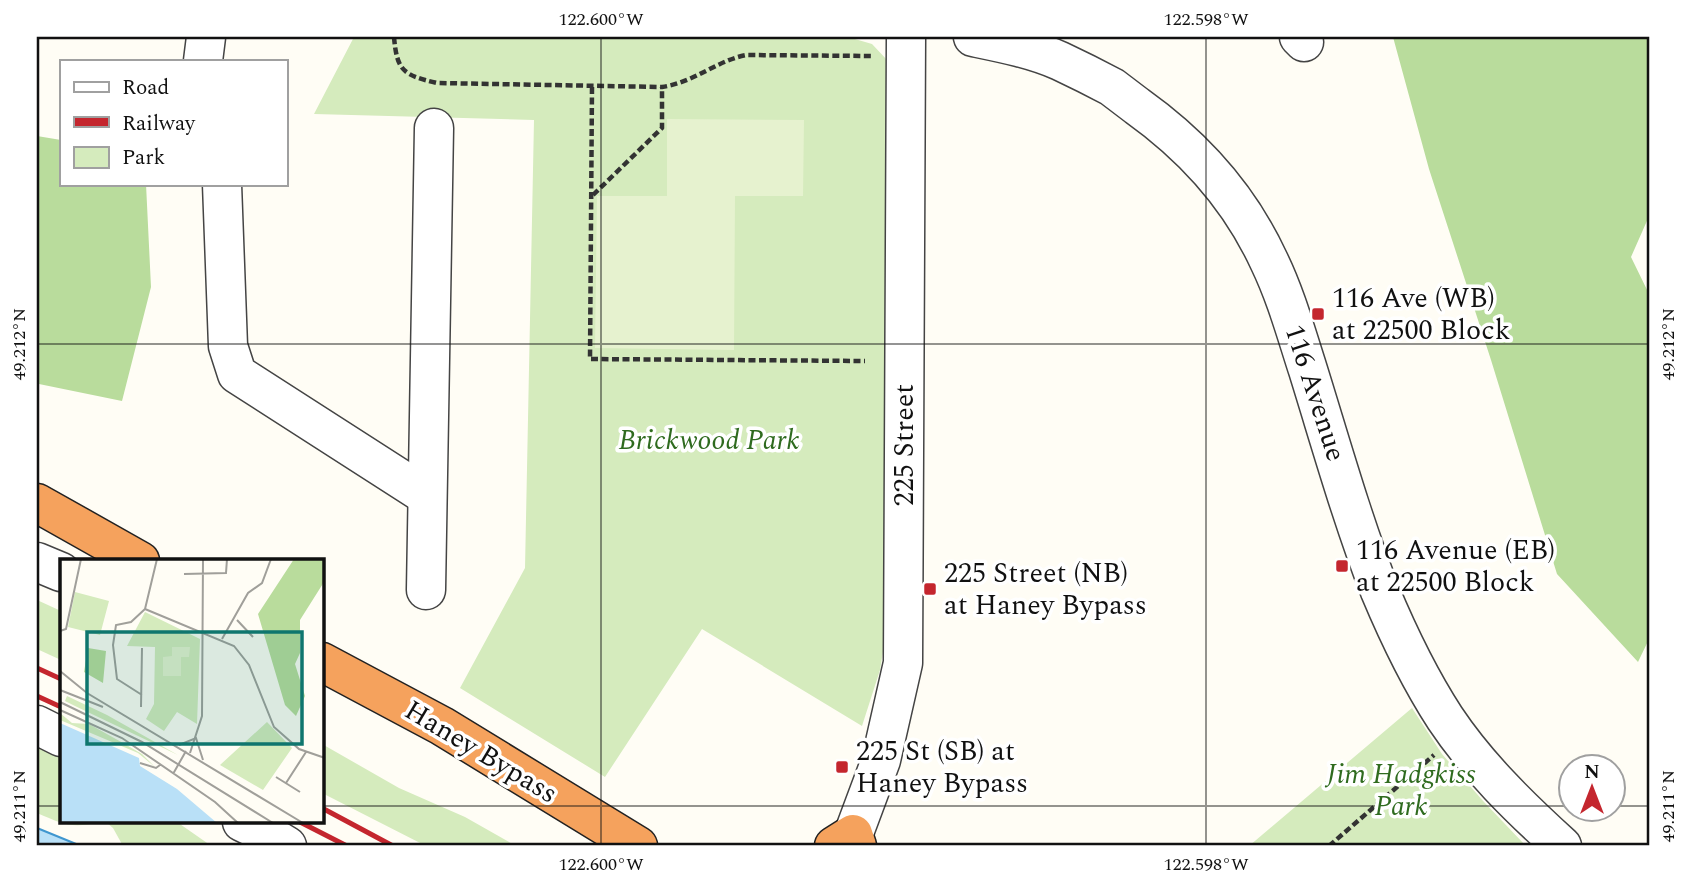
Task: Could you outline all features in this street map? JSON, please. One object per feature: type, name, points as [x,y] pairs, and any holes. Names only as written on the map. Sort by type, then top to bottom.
[{"type":"highway","points":[[37,503],[136,559]]},
{"type":"highway","name":"Haney Bypass","points":[[324,663],[442,726],[638,846]]},
{"type":"street","points":[[204,60],[206,37]]},
{"type":"street","name":"225 Street","points":[[848,843],[881,760],[903,663],[906,37]]},
{"type":"street","name":"116 Avenue","points":[[974,37],[1008,45],[1061,48],[1151,116],[1191,151],[1225,188],[1248,221],[1269,260],[1286,302],[1361,537],[1380,591],[1400,636],[1445,717],[1468,749],[1529,817],[1562,846]]},
{"type":"street","points":[[426,590],[434,128]]},
{"type":"street","points":[[222,186],[228,346],[237,374],[427,496]]},
{"type":"street","points":[[37,562],[60,572]]},
{"type":"street","points":[[37,724],[60,736]]},
{"type":"street","points":[[246,824],[287,846]]},
{"type":"path","points":[[394,37],[396,58],[403,71],[437,83],[662,87],[677,85],[732,58],[746,55],[871,56]]},
{"type":"path","points":[[592,87],[590,359],[865,361]]},
{"type":"path","points":[[592,195],[663,128],[662,87]]},
{"type":"path","points":[[1329,846],[1437,752]]},
{"type":"green space","name":"Brickwood Park","points":[[354,37],[848,37],[872,44],[888,61],[885,640],[880,670],[862,726],[702,629],[605,777],[460,688],[525,568],[534,120],[314,114]]},
{"type":"green space","points":[[1393,37],[1650,37],[1650,214],[1631,257],[1650,296],[1650,637],[1638,662],[1557,574],[1429,169]]},
{"type":"green space","points":[[667,119],[804,120],[803,196],[735,196],[734,350],[595,348],[597,196],[667,196]]},
{"type":"green space","points":[[37,136],[60,140],[60,186],[146,186],[151,287],[122,401],[37,382]]},
{"type":"green space","points":[[37,600],[60,611],[60,660],[37,649]]},
{"type":"green space","name":"Jim Hadgkiss Park","points":[[1412,708],[1442,754],[1526,846],[1249,846]]},
{"type":"green space","points":[[37,745],[60,755],[60,822],[37,813]]},
{"type":"green space","points":[[324,745],[399,788],[465,817],[516,846],[426,846],[324,794]]},
{"type":"green space","points":[[108,824],[180,824],[210,845],[222,846],[123,846]]},
{"type":"water","points":[[37,828],[81,846],[37,846]]},
{"type":"railway","points":[[37,668],[60,679]]},
{"type":"railway","points":[[37,696],[60,707]]},
{"type":"railway","points":[[324,809],[393,846]]},
{"type":"railway","points":[[304,824],[347,846]]},
{"type":"place","name":"116 Ave (WB) at 22500 Block","points":[[1318,314]]},
{"type":"place","name":"116 Avenue (EB) at 22500 Block","points":[[1342,566]]},
{"type":"place","name":"225 Street (NB) at Haney Bypass","points":[[930,589]]},
{"type":"place","name":"225 St (SB) at Haney Bypass","points":[[842,767]]}]
